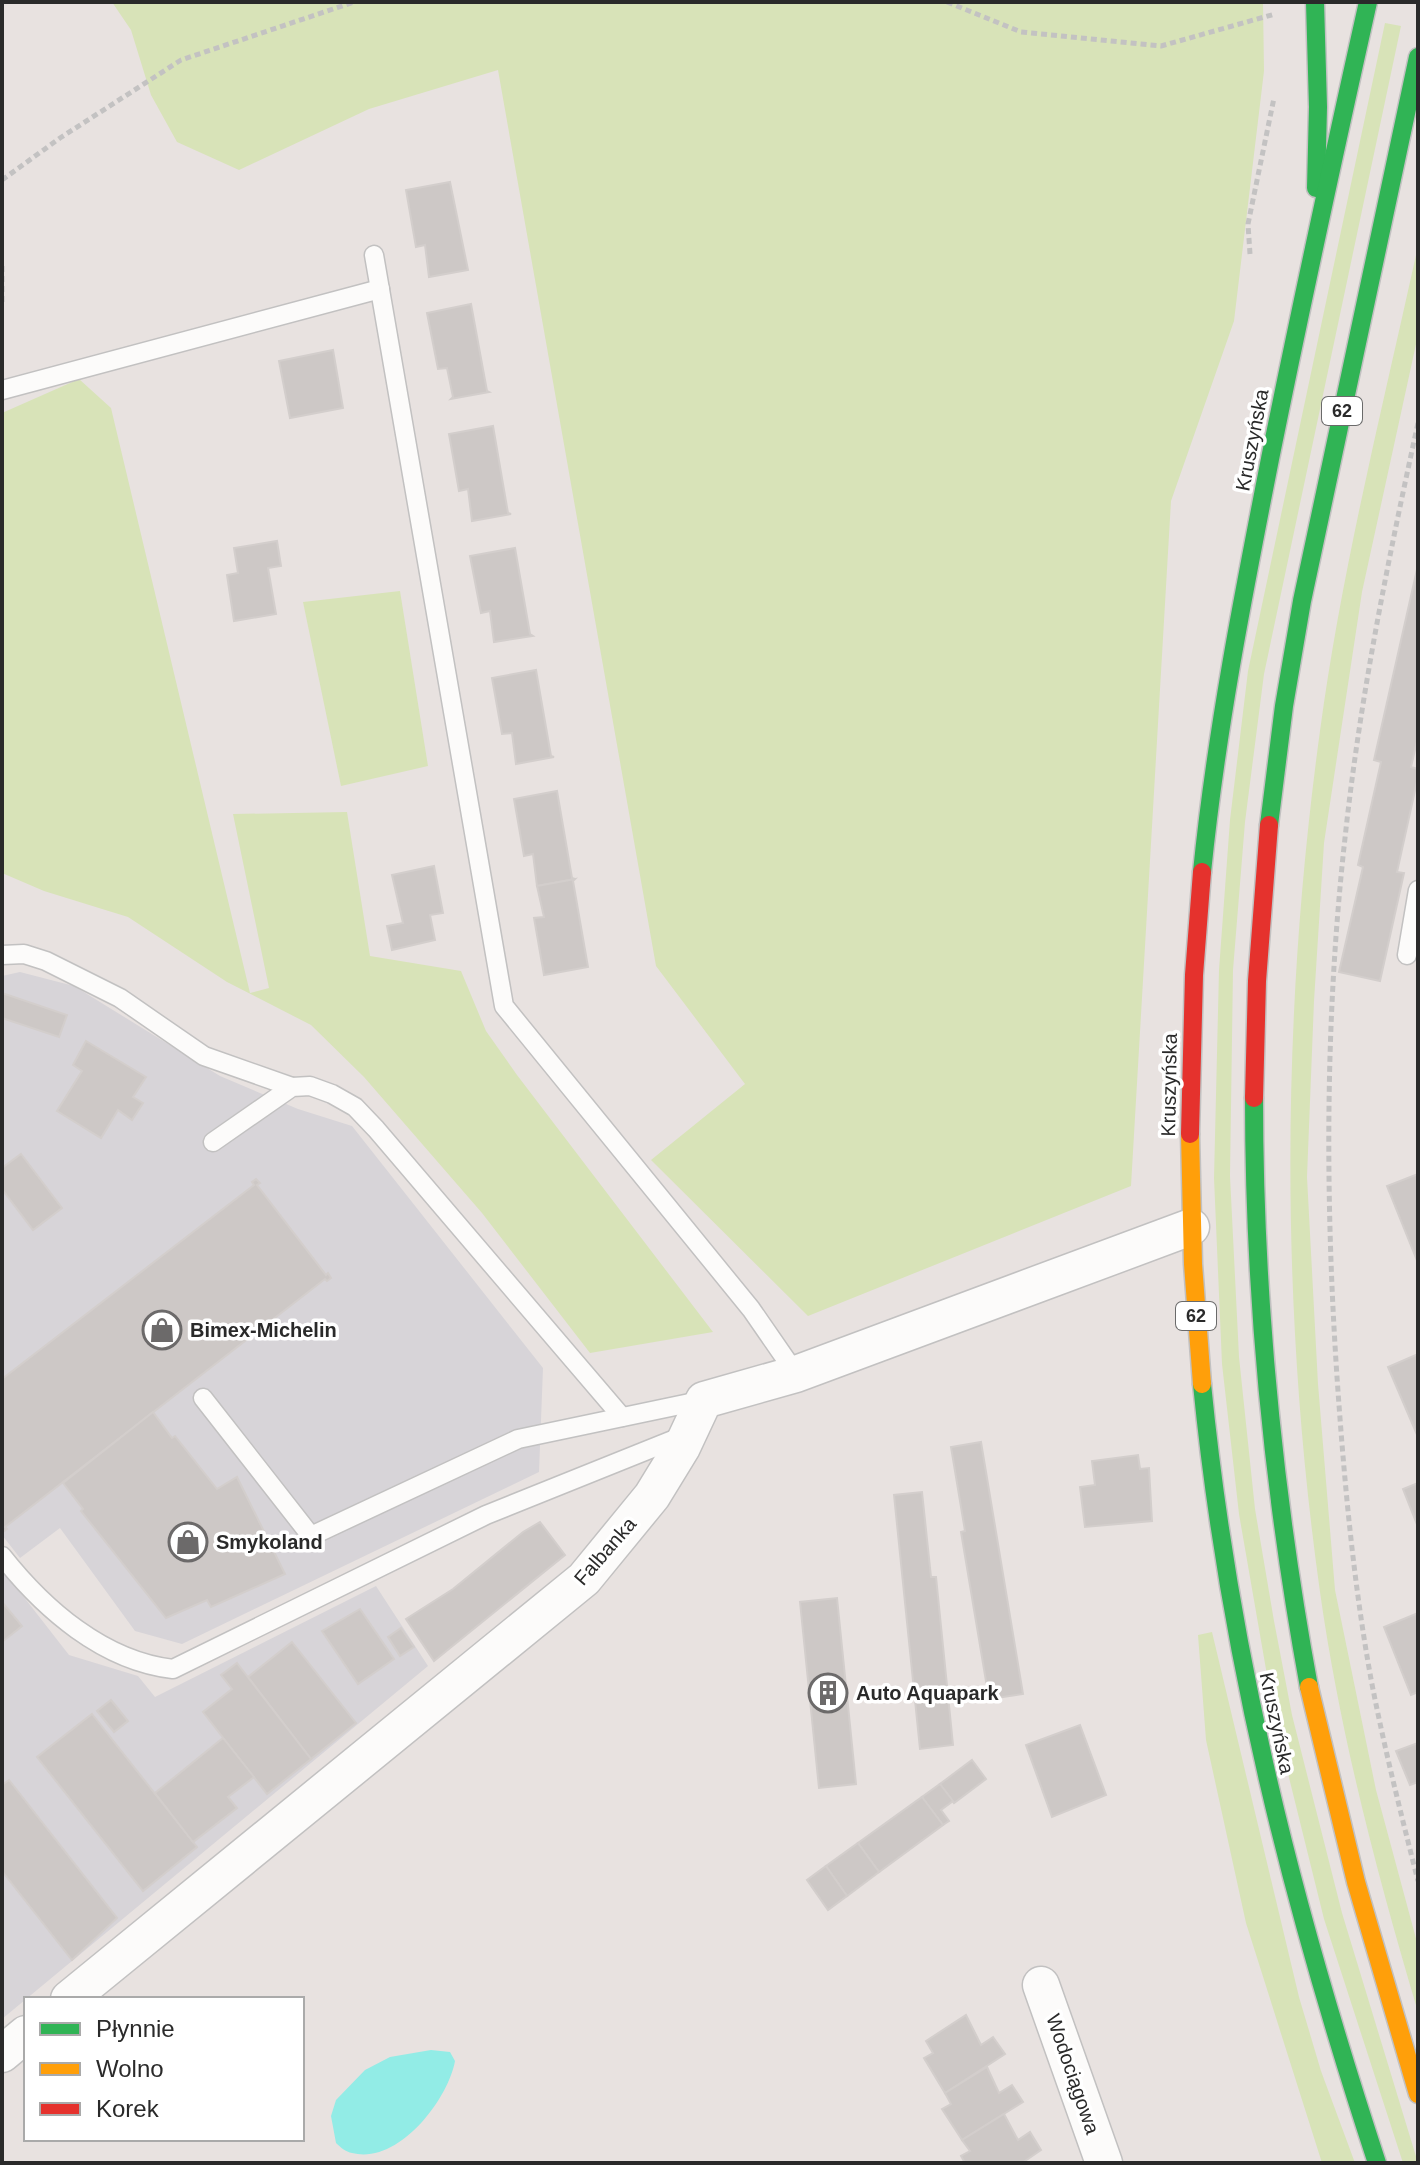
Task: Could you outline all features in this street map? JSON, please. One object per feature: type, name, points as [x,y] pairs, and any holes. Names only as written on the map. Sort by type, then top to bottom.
[{"type":"main road","points":[[1311,259],[1318,107],[1315,2]]},
{"type":"main road","name":"Kruszyńska","points":[[1368,2],[1311,259],[1222,702],[1194,961],[1189,1107],[1191,1227],[1198,1340],[1221,1552],[1248,1696],[1280,1837],[1319,1981],[1377,2163]]},
{"type":"main road","name":"Kruszyńska","points":[[1418,57],[1307,570],[1284,701],[1261,907],[1253,1129],[1259,1317],[1289,1576],[1322,1751],[1366,1926],[1418,2094]]},
{"type":"main road","points":[[1376,253],[1418,130]]},
{"type":"street","points":[[704,1400],[796,1374],[1191,1227]]},
{"type":"street","name":"Falbanka","points":[[71,1997],[584,1579],[652,1496],[704,1400]]},
{"type":"street","name":"Wodociągowa","points":[[1041,1985],[1104,2163]]},
{"type":"street","points":[[2,2054],[24,2036]]},
{"type":"lane","points":[[374,255],[504,1006],[751,1309],[796,1374]]},
{"type":"lane","points":[[2,390],[380,289]]},
{"type":"lane","points":[[1407,955],[1418,890]]},
{"type":"lane","points":[[2,955],[24,954],[46,961],[120,998],[204,1056],[292,1087],[310,1086],[355,1107],[622,1417]]},
{"type":"lane","points":[[213,1142],[292,1087]]},
{"type":"lane","points":[[203,1398],[311,1536],[518,1439],[704,1400]]},
{"type":"lane","points":[[2,1556],[19,1577],[79,1631],[118,1656],[152,1667],[173,1669],[486,1515],[688,1434]]},
{"type":"path","points":[[2,180],[60,138],[181,60],[354,2]]},
{"type":"path","points":[[947,2],[1021,32],[1161,46],[1283,12]]},
{"type":"path","points":[[1250,254],[1248,224],[1278,83]]},
{"type":"path","points":[[2,266],[2,305]]},
{"type":"path","points":[[1418,423],[1379,605],[1347,824],[1333,984],[1327,1112],[1332,1295],[1348,1510],[1371,1677],[1418,1881]]},
{"type":"shaded area","points":[[20,972],[74,986],[220,1076],[298,1109],[352,1126],[543,1368],[539,1472],[182,1644],[135,1631],[60,1528],[20,1558],[2,1535],[2,976]]},
{"type":"shaded area","points":[[2,1569],[69,1655],[138,1676],[155,1697],[376,1586],[428,1666],[29,1997],[24,1997],[24,2001],[2,2019]]},
{"type":"green space","points":[[112,2],[1263,2],[1264,71],[1234,321],[1171,501],[1131,1186],[808,1316],[651,1160],[745,1084],[656,966],[498,70],[369,109],[239,170],[177,142],[151,95],[131,30]]},
{"type":"green space","points":[[1385,23],[1401,26],[1264,674],[1245,822],[1233,970],[1230,1176],[1239,1357],[1255,1509],[1274,1621],[1292,1715],[1342,1913],[1418,2163],[1403,2163],[1324,1919],[1275,1721],[1239,1514],[1222,1364],[1214,1178],[1219,970],[1230,820],[1248,671]]},
{"type":"green space","points":[[1418,246],[1418,335],[1362,592],[1324,843],[1307,1177],[1318,1384],[1335,1590],[1376,1790],[1418,1946],[1418,2012],[1361,1804],[1338,1698],[1320,1592],[1298,1377],[1290,1161],[1298,945],[1320,731],[1351,548]]},
{"type":"green space","points":[[79,379],[111,408],[250,993],[269,988],[233,814],[347,812],[370,956],[461,971],[486,1031],[713,1332],[590,1353],[482,1213],[364,1077],[311,1025],[227,982],[128,917],[44,891],[2,873],[2,413]]},
{"type":"green space","points":[[400,591],[428,766],[341,786],[303,602]]},
{"type":"green space","points":[[1212,1632],[1299,1997],[1321,2071],[1355,2163],[1322,2163],[1246,1923],[1206,1740],[1198,1635]]},
{"type":"water","points":[[431,2050],[450,2052],[455,2061],[442,2094],[418,2126],[387,2149],[369,2154],[350,2152],[336,2143],[331,2116],[336,2100],[365,2070],[390,2057]]},
{"type":"building","points":[[450,182],[468,270],[429,277],[425,245],[416,247],[406,190]]},
{"type":"building","points":[[471,304],[489,392],[451,399],[447,368],[438,369],[427,313]]},
{"type":"building","points":[[333,350],[343,408],[290,418],[279,361]]},
{"type":"building","points":[[493,426],[508,513],[511,514],[472,521],[468,489],[459,491],[449,434]]},
{"type":"building","points":[[277,541],[281,566],[268,568],[276,614],[234,621],[227,575],[238,573],[234,548]]},
{"type":"building","points":[[515,548],[530,634],[533,636],[494,642],[490,611],[481,613],[470,556]]},
{"type":"building","points":[[1418,565],[1418,737],[1411,767],[1418,769],[1418,777],[1397,872],[1404,873],[1380,981],[1339,972],[1363,867],[1358,865],[1381,762],[1374,760]]},
{"type":"building","points":[[536,670],[551,756],[554,757],[516,764],[512,733],[502,734],[492,678]]},
{"type":"building","points":[[557,791],[572,878],[575,879],[537,886],[533,854],[524,856],[514,799]]},
{"type":"building","points":[[434,866],[443,913],[430,915],[435,940],[392,950],[387,926],[403,923],[392,875]]},
{"type":"building","points":[[575,879],[588,967],[544,975],[534,918],[544,917],[537,886]]},
{"type":"building","points":[[2,993],[67,1015],[59,1037],[2,1018]]},
{"type":"building","points":[[86,1041],[146,1077],[133,1097],[143,1103],[132,1120],[118,1110],[101,1138],[57,1111],[82,1071],[73,1065]]},
{"type":"building","points":[[21,1154],[62,1208],[33,1230],[2,1189],[2,1168]]},
{"type":"building","points":[[1418,1174],[1418,1263],[1387,1186]]},
{"type":"building","name":"Bimex-Michelin","points":[[256,1179],[260,1183],[257,1185],[331,1278],[325,1279],[5,1527],[7,1529],[3,1532],[2,1379],[254,1185],[252,1182]]},
{"type":"building","points":[[1418,1354],[1418,1437],[1388,1367]]},
{"type":"building","name":"Smykoland","points":[[153,1412],[217,1489],[237,1477],[285,1574],[211,1607],[207,1600],[166,1618],[81,1511],[83,1509],[63,1483]]},
{"type":"building","points":[[981,1442],[1023,1694],[989,1699],[961,1532],[965,1531],[951,1447]]},
{"type":"building","points":[[1138,1455],[1140,1469],[1149,1468],[1152,1521],[1085,1527],[1080,1487],[1095,1485],[1092,1461]]},
{"type":"building","points":[[1418,1483],[1418,1527],[1403,1489]]},
{"type":"building","points":[[922,1492],[931,1577],[936,1577],[953,1745],[920,1749],[894,1495]]},
{"type":"building","points":[[540,1522],[565,1555],[434,1661],[406,1619],[453,1589],[523,1532]]},
{"type":"building","name":"Auto Aquapark","points":[[837,1598],[856,1784],[819,1788],[800,1602]]},
{"type":"building","points":[[2,1602],[22,1626],[2,1642]]},
{"type":"building","points":[[360,1609],[394,1659],[358,1684],[322,1631]]},
{"type":"building","points":[[1418,1613],[1418,1692],[1411,1695],[1384,1627]]},
{"type":"building","points":[[401,1628],[414,1647],[400,1656],[388,1637]]},
{"type":"building","points":[[292,1642],[356,1723],[311,1759],[248,1677]]},
{"type":"building","points":[[237,1663],[311,1759],[267,1794],[203,1712],[232,1689],[221,1675]]},
{"type":"building","points":[[111,1700],[128,1721],[114,1732],[97,1711]]},
{"type":"building","points":[[92,1714],[197,1847],[143,1891],[37,1757]]},
{"type":"building","points":[[1080,1725],[1106,1795],[1052,1817],[1026,1745]]},
{"type":"building","points":[[223,1738],[254,1777],[228,1797],[237,1808],[193,1842],[155,1793]]},
{"type":"building","points":[[1418,1743],[1418,1782],[1410,1785],[1396,1751]]},
{"type":"building","points":[[972,1760],[986,1779],[954,1803],[940,1784]]},
{"type":"building","points":[[9,1780],[117,1918],[72,1960],[2,1871],[2,1785]]},
{"type":"building","points":[[940,1784],[953,1801],[941,1810],[949,1821],[943,1825],[922,1797]]},
{"type":"building","points":[[922,1797],[943,1825],[879,1872],[858,1843]]},
{"type":"building","points":[[858,1843],[879,1872],[847,1896],[826,1866]]},
{"type":"building","points":[[826,1866],[847,1896],[828,1910],[807,1880]]},
{"type":"building","points":[[966,2015],[981,2045],[993,2037],[1005,2054],[945,2093],[924,2058],[933,2053],[926,2041]]},
{"type":"building","points":[[987,2067],[999,2093],[1012,2085],[1023,2102],[962,2140],[942,2109],[951,2104],[945,2093]]},
{"type":"building","points":[[1004,2114],[1018,2140],[1030,2132],[1041,2150],[1022,2163],[965,2163],[961,2156],[970,2151],[962,2140]]},
{"type":"traffic: fast","points":[[1315,2],[1318,107],[1316,188]]},
{"type":"traffic: fast","points":[[1202,872],[1223,716],[1250,562],[1368,2]]},
{"type":"traffic: fast","points":[[1269,825],[1284,706],[1302,601],[1418,57]]},
{"type":"traffic: fast","points":[[1254,1098],[1258,1246],[1268,1393],[1285,1540],[1309,1687]]},
{"type":"traffic: fast","points":[[1202,1384],[1229,1584],[1268,1779],[1291,1875],[1377,2163]]},
{"type":"traffic: slow","points":[[1190,1134],[1193,1264],[1202,1384]]},
{"type":"traffic: slow","points":[[1309,1687],[1356,1882],[1418,2094]]},
{"type":"traffic: jam","points":[[1254,1098],[1257,981],[1269,825]]},
{"type":"traffic: jam","points":[[1190,1134],[1194,975],[1202,872]]},
{"type":"place","name":"Bimex-Michelin","points":[[162,1330]]},
{"type":"place","name":"Smykoland","points":[[188,1542]]},
{"type":"place","name":"Auto Aquapark","points":[[828,1693]]}]
